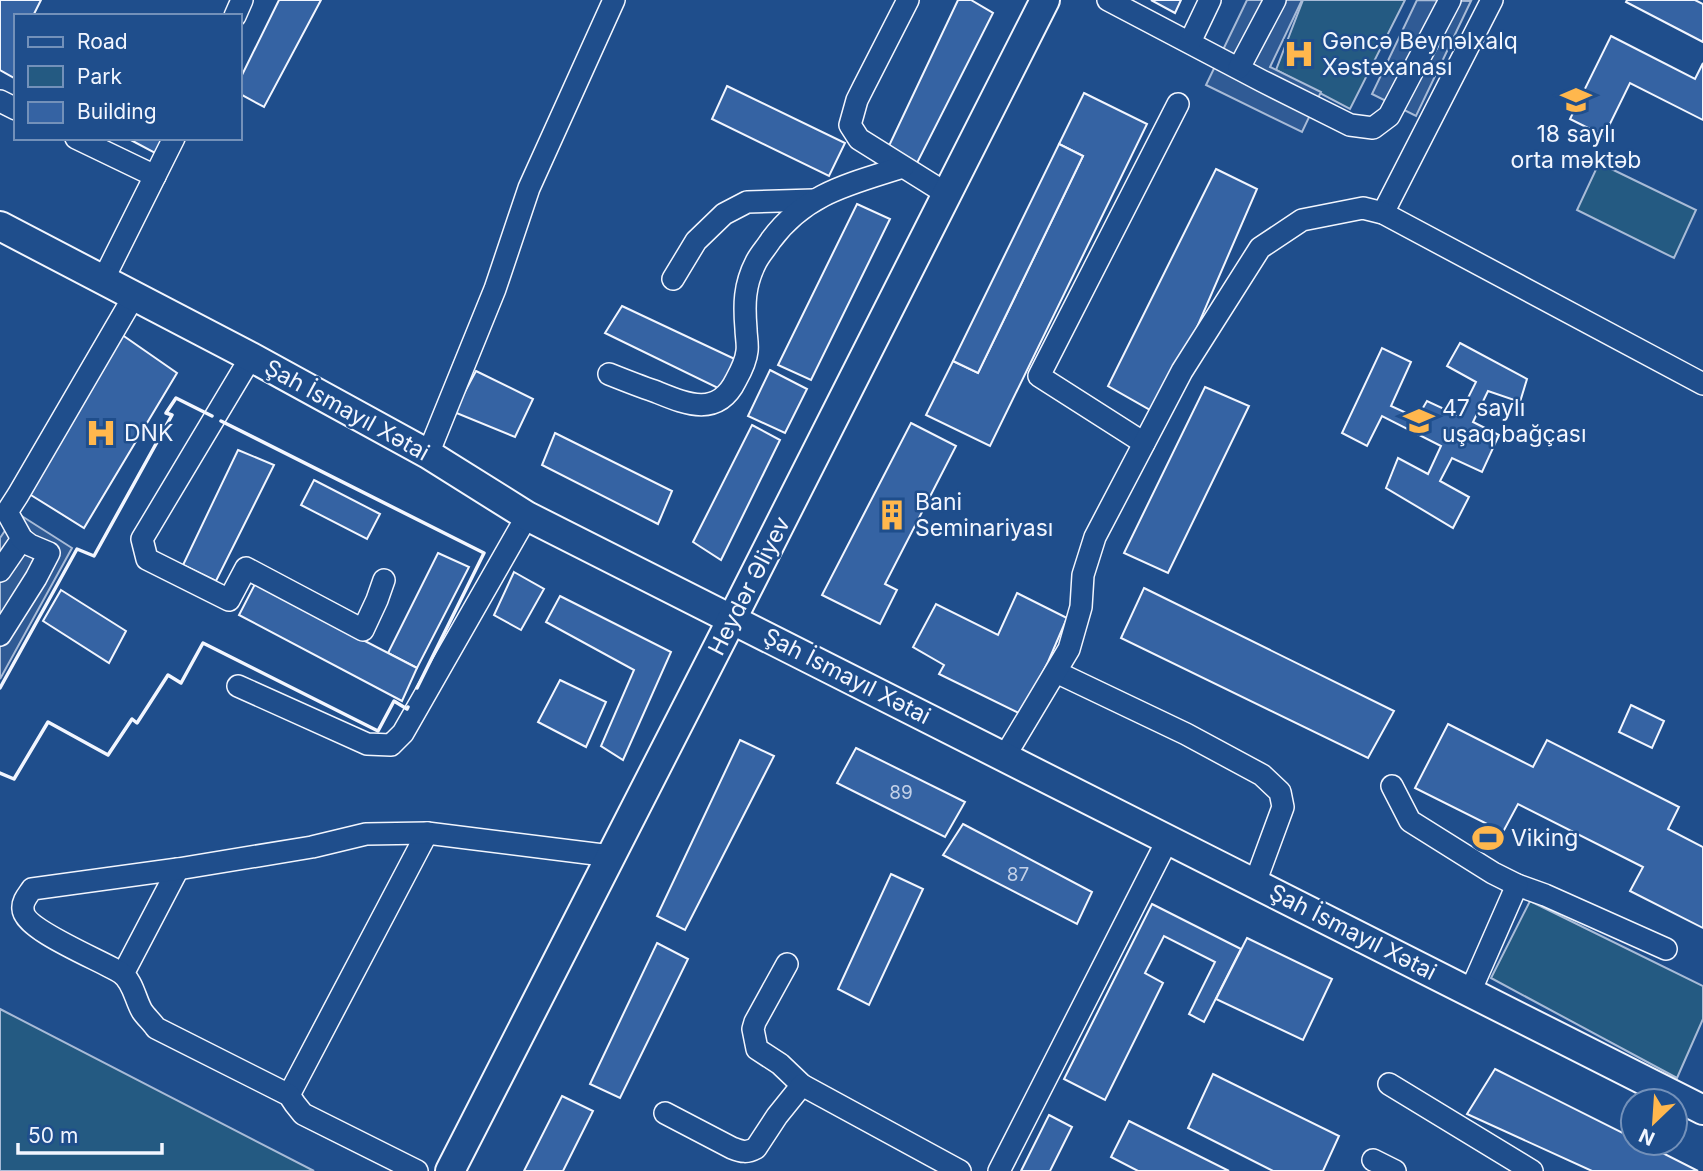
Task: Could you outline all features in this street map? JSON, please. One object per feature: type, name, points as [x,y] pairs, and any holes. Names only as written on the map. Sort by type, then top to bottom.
[{"type":"main road","name":"Heydər Əliyev","points":[[450,1171],[1045,0]]},
{"type":"main road","name":"Şah İsmayıl Xətai","points":[[0,226],[251,357],[428,454],[527,516],[1703,1110]]},
{"type":"street","points":[[428,454],[495,289],[529,188],[614,0]]},
{"type":"street","points":[[908,0],[857,100],[850,125],[859,139],[947,194]]},
{"type":"street","points":[[1108,0],[1349,125],[1373,128],[1389,116],[1450,0]]},
{"type":"street","points":[[1190,42],[1210,0]]},
{"type":"street","points":[[1239,68],[1275,0]]},
{"type":"street","points":[[1383,213],[1492,0]]},
{"type":"street","points":[[1144,443],[1039,376],[1178,104]]},
{"type":"street","points":[[80,140],[155,176]]},
{"type":"street","points":[[103,280],[173,140]]},
{"type":"street","points":[[609,374],[686,404],[702,406],[724,397],[733,388],[744,366],[747,351],[744,300],[747,281],[757,259],[778,231],[797,211],[814,200],[837,189],[903,167]]},
{"type":"street","points":[[673,279],[696,241],[724,214],[747,202],[814,200]]},
{"type":"street","points":[[1005,757],[1069,649],[1080,607],[1083,575],[1095,537],[1182,372],[1261,248],[1303,220],[1363,208],[1383,213],[1703,384]]},
{"type":"street","points":[[0,635],[49,553],[22,539],[7,512],[134,296]]},
{"type":"street","points":[[251,357],[142,539],[147,559],[229,600],[246,568],[363,630],[384,580]]},
{"type":"street","points":[[238,686],[367,744],[391,745],[403,733],[527,516]]},
{"type":"street","points":[[0,571],[22,539]]},
{"type":"street","points":[[1056,672],[1197,740],[1262,775],[1280,792],[1283,807],[1255,883]]},
{"type":"street","points":[[1392,786],[1410,821],[1493,873],[1666,949]]},
{"type":"street","points":[[417,1171],[303,1114],[289,1095],[156,1028],[143,1011],[123,974],[32,924],[22,909],[25,898],[32,889],[312,847],[366,834],[427,833],[611,856]]},
{"type":"street","points":[[289,1095],[427,833]]},
{"type":"street","points":[[999,1171],[1168,839]]},
{"type":"street","points":[[123,974],[178,869]]},
{"type":"street","points":[[1470,992],[1517,885]]},
{"type":"street","points":[[787,964],[755,1021],[753,1037],[757,1049],[802,1085],[960,1171]]},
{"type":"street","points":[[1390,1084],[1532,1171]]},
{"type":"street","points":[[665,1113],[732,1148],[743,1152],[750,1151],[756,1148],[802,1085]]},
{"type":"street","points":[[1373,1160],[1395,1171]]},
{"type":"green space","points":[[1303,0],[1405,0],[1350,109],[1276,70]]},
{"type":"green space","points":[[1599,163],[1696,210],[1674,258],[1577,210]]},
{"type":"green space","points":[[1530,901],[1703,986],[1703,1019],[1677,1078],[1491,978]]},
{"type":"green space","points":[[0,1009],[314,1171],[0,1171]]},
{"type":"shaded area","points":[[1247,0],[1302,0],[1270,67],[1321,92],[1302,132],[1206,85]]},
{"type":"shaded area","points":[[1417,0],[1471,1],[1416,116],[1372,94]]},
{"type":"shaded area","points":[[17,513],[72,548],[0,679],[0,538]]},
{"type":"building","points":[[0,0],[41,0],[34,14],[14,14],[14,78],[0,70]]},
{"type":"building","points":[[279,0],[321,0],[264,107],[242,95],[242,75]]},
{"type":"building","points":[[958,0],[971,0],[993,13],[916,165],[887,150]]},
{"type":"building","points":[[1151,0],[1181,0],[1175,13]]},
{"type":"building","points":[[1695,0],[1703,4],[1703,42],[1626,2]]},
{"type":"building","points":[[1611,36],[1695,79],[1703,63],[1703,120],[1630,83],[1604,136],[1570,119]]},
{"type":"building","points":[[727,86],[845,143],[829,176],[712,119]]},
{"type":"building","points":[[1084,93],[1147,124],[990,446],[926,415],[953,361],[978,373],[1083,156],[1059,144]]},
{"type":"building","points":[[131,140],[162,140],[155,153]]},
{"type":"building","points":[[1059,144],[1083,156],[978,373],[953,361]]},
{"type":"building","points":[[1216,169],[1257,189],[1159,415],[1108,386]]},
{"type":"building","points":[[857,204],[890,219],[811,380],[778,365]]},
{"type":"building","points":[[622,306],[739,361],[724,391],[605,333]]},
{"type":"building","name":"DNK","points":[[118,332],[177,373],[84,528],[26,492]]},
{"type":"building","points":[[1460,343],[1527,379],[1520,402],[1488,391],[1473,422],[1499,435],[1482,472],[1452,458],[1440,481],[1469,497],[1453,528],[1386,488],[1398,458],[1428,474],[1441,446],[1382,416],[1367,446],[1342,433],[1382,348],[1411,362],[1391,406],[1417,418],[1427,401],[1459,416],[1476,382],[1447,366]]},
{"type":"building","points":[[770,370],[807,389],[785,433],[748,416]]},
{"type":"building","points":[[476,371],[533,399],[515,437],[454,412]]},
{"type":"building","points":[[1205,387],[1249,406],[1168,573],[1124,553]]},
{"type":"building","name":"Bani Seminariyası","points":[[911,423],[956,446],[885,584],[897,590],[880,624],[822,595]]},
{"type":"building","points":[[752,425],[780,440],[721,560],[693,542]]},
{"type":"building","points":[[555,433],[672,491],[658,524],[542,465]]},
{"type":"building","points":[[238,450],[274,465],[216,581],[183,565]]},
{"type":"building","points":[[314,480],[380,514],[367,539],[301,505]]},
{"type":"building","points":[[438,553],[469,567],[417,668],[388,653]]},
{"type":"building","points":[[514,572],[544,589],[521,630],[494,615]]},
{"type":"building","points":[[255,584],[417,668],[402,701],[239,615]]},
{"type":"building","points":[[1144,588],[1394,711],[1368,758],[1121,638]]},
{"type":"building","points":[[61,590],[126,631],[109,663],[43,621]]},
{"type":"building","points":[[1017,593],[1067,618],[1021,714],[939,674],[944,665],[913,647],[936,604],[998,635]]},
{"type":"building","points":[[560,596],[671,652],[623,760],[601,746],[634,670],[546,622]]},
{"type":"building","points":[[560,680],[606,702],[586,747],[538,722]]},
{"type":"building","points":[[1631,705],[1664,721],[1652,748],[1619,732]]},
{"type":"building","points":[[1448,724],[1533,767],[1547,740],[1679,807],[1668,829],[1703,847],[1703,928],[1630,891],[1643,867],[1518,804],[1503,832],[1415,788]]},
{"type":"building","points":[[740,740],[774,756],[685,930],[657,916]]},
{"type":"building","points":[[856,748],[965,802],[945,837],[837,783]]},
{"type":"building","points":[[963,824],[1092,892],[1077,924],[943,855]]},
{"type":"building","points":[[891,874],[923,889],[869,1005],[838,989]]},
{"type":"building","points":[[1152,904],[1241,949],[1204,1022],[1189,1014],[1215,962],[1164,936],[1145,973],[1163,983],[1105,1100],[1064,1079]]},
{"type":"building","points":[[1247,938],[1332,979],[1303,1040],[1216,999]]},
{"type":"building","points":[[657,943],[688,959],[620,1098],[590,1084]]},
{"type":"building","points":[[1495,1069],[1619,1131],[1619,1157],[1670,1157],[1698,1171],[1592,1171],[1467,1114]]},
{"type":"building","points":[[1213,1074],[1339,1136],[1323,1171],[1273,1171],[1188,1128]]},
{"type":"building","points":[[562,1096],[593,1111],[563,1171],[524,1171]]},
{"type":"building","points":[[1049,1115],[1072,1127],[1050,1171],[1021,1171]]},
{"type":"building","points":[[1129,1121],[1229,1171],[1138,1171],[1111,1157]]},
{"type":"wall","points":[[0,688],[77,549],[94,556],[172,415],[166,413],[176,398],[212,416]]},
{"type":"wall","points":[[221,421],[484,553],[417,688]]},
{"type":"wall","points":[[0,773],[14,779],[48,722],[108,755],[132,719],[137,723],[168,675],[181,683],[203,643],[378,731],[394,701],[407,709],[408,707]]},
{"type":"place","name":"Gəncə Beynəlxalq Xəstəxanası","points":[[1299,54]]},
{"type":"place","name":"18 saylı orta məktəb","points":[[1576,100]]},
{"type":"place","name":"47 saylı uşaq bağçası","points":[[1419,421]]},
{"type":"place","name":"DNK","points":[[101,433]]},
{"type":"place","name":"Bani Seminariyası","points":[[892,515]]},
{"type":"place","name":"Viking","points":[[1488,838]]}]
